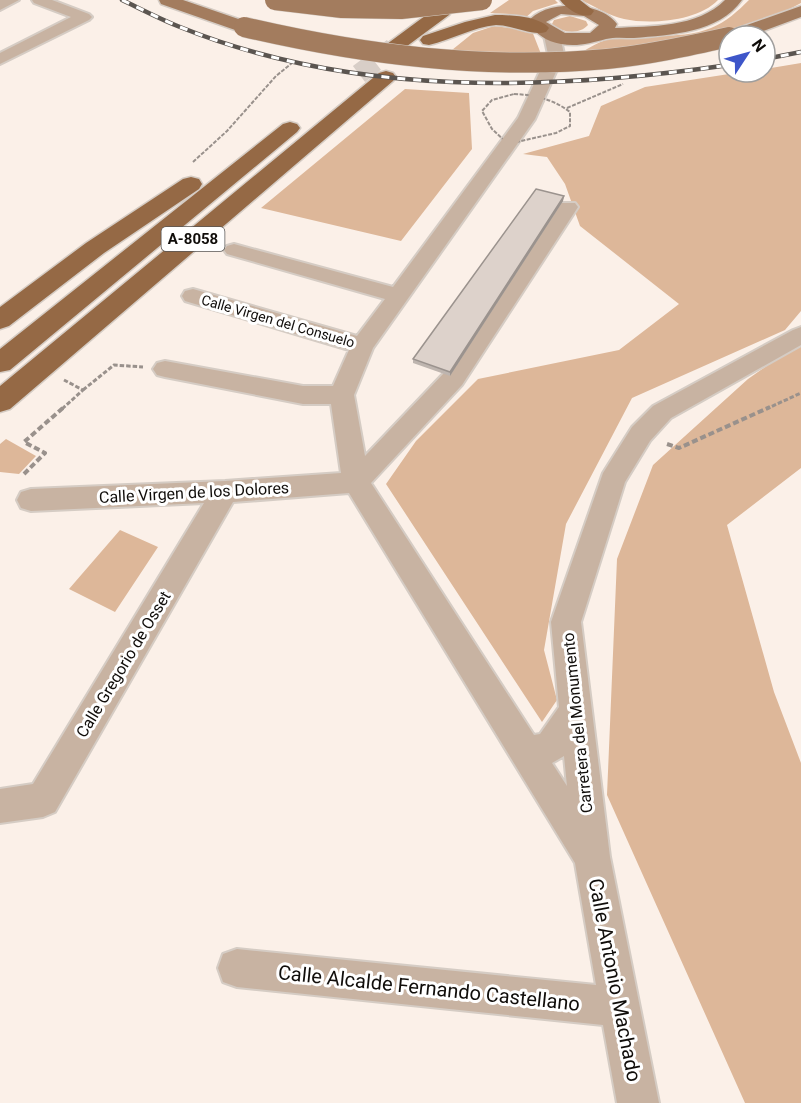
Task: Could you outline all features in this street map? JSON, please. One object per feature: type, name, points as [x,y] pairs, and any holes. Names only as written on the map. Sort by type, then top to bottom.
[{"type":"highway","points":[[393,48],[459,0]]},
{"type":"highway","points":[[483,0],[423,45],[481,21],[495,19],[509,19],[549,39]]},
{"type":"highway","points":[[568,0],[585,11]]},
{"type":"highway","name":"A-8058","points":[[0,402],[386,77]]},
{"type":"highway","name":"A-8058","points":[[0,320],[95,248],[260,138],[306,116],[0,363]]},
{"type":"main road","points":[[167,0],[244,27],[326,47],[451,62],[543,63],[622,57],[717,40]]},
{"type":"main road","points":[[275,0],[342,8],[401,9],[483,0]]},
{"type":"main road","points":[[598,31],[585,11],[572,9],[548,12],[540,16],[537,22],[549,39],[598,31],[656,30],[704,21],[720,13],[734,0]]},
{"type":"main road","points":[[770,24],[801,11]]},
{"type":"street","points":[[0,6],[12,0]]},
{"type":"street","points":[[0,59],[84,17],[39,0]]},
{"type":"street","points":[[549,39],[526,119],[362,346],[342,395],[356,482],[592,857]]},
{"type":"street","points":[[356,482],[453,379],[568,207]]},
{"type":"street","points":[[234,250],[397,295]]},
{"type":"street","name":"Calle Virgen del Consuelo","points":[[193,296],[362,346]]},
{"type":"street","name":"Carretera del Monumento","points":[[592,857],[566,622],[612,480],[641,434],[662,412],[801,335]]},
{"type":"street","points":[[165,369],[303,395],[342,395]]},
{"type":"street","name":"Calle Virgen de los Dolores","points":[[27,488],[225,492],[356,482]]},
{"type":"street","name":"Calle Gregorio de Osset","points":[[0,806],[43,800],[225,492]]},
{"type":"street","points":[[526,753],[550,748],[576,711]]},
{"type":"street","name":"Calle Antonio Machado","points":[[592,857],[638,1103]]},
{"type":"street","name":"Calle Alcalde Fernando Castellano","points":[[237,968],[621,1007]]},
{"type":"path","points":[[566,109],[624,83]]},
{"type":"path","points":[[27,488],[45,453],[24,442],[83,390],[114,365],[165,369]]},
{"type":"path","points":[[67,382],[83,390]]},
{"type":"path","points":[[641,434],[679,448],[801,393]]},
{"type":"shaded area","points":[[509,0],[555,0],[558,3],[533,11],[524,19],[510,14],[490,13]]},
{"type":"shaded area","points":[[581,0],[718,0],[699,13],[687,17],[647,22],[618,18]]},
{"type":"shaded area","points":[[749,0],[801,0],[801,3],[752,24],[720,24]]},
{"type":"shaded area","points":[[570,16],[586,21],[588,25],[570,32],[552,24],[554,20]]},
{"type":"shaded area","points":[[717,25],[717,34],[579,54],[595,44],[613,38],[687,34]]},
{"type":"shaded area","points":[[494,26],[532,31],[541,54],[447,54],[473,33]]},
{"type":"shaded area","points":[[801,63],[801,311],[785,330],[632,398],[566,524],[544,650],[557,700],[542,722],[386,484],[416,441],[478,379],[619,350],[679,304],[580,226],[565,184],[547,157],[523,154],[589,136],[601,106],[645,87],[717,76],[717,84],[777,84],[777,67]]},
{"type":"shaded area","points":[[405,89],[469,93],[472,149],[401,241],[261,208]]},
{"type":"shaded area","points":[[801,342],[801,468],[727,525],[774,692],[801,763],[801,1103],[745,1103],[607,795],[617,559],[653,465],[748,379]]},
{"type":"shaded area","points":[[6,439],[36,456],[19,474],[0,472],[0,444]]},
{"type":"shaded area","points":[[120,530],[158,547],[115,612],[69,589]]},
{"type":"building","points":[[536,189],[564,196],[450,372],[413,359]]},
{"type":"tunnel","points":[[359,74],[393,48]]},
{"type":"railway","points":[[122,0],[180,27],[246,50],[313,66],[382,77],[452,82],[521,83],[591,80],[717,67]]},
{"type":"railway","points":[[777,57],[801,52]]}]
